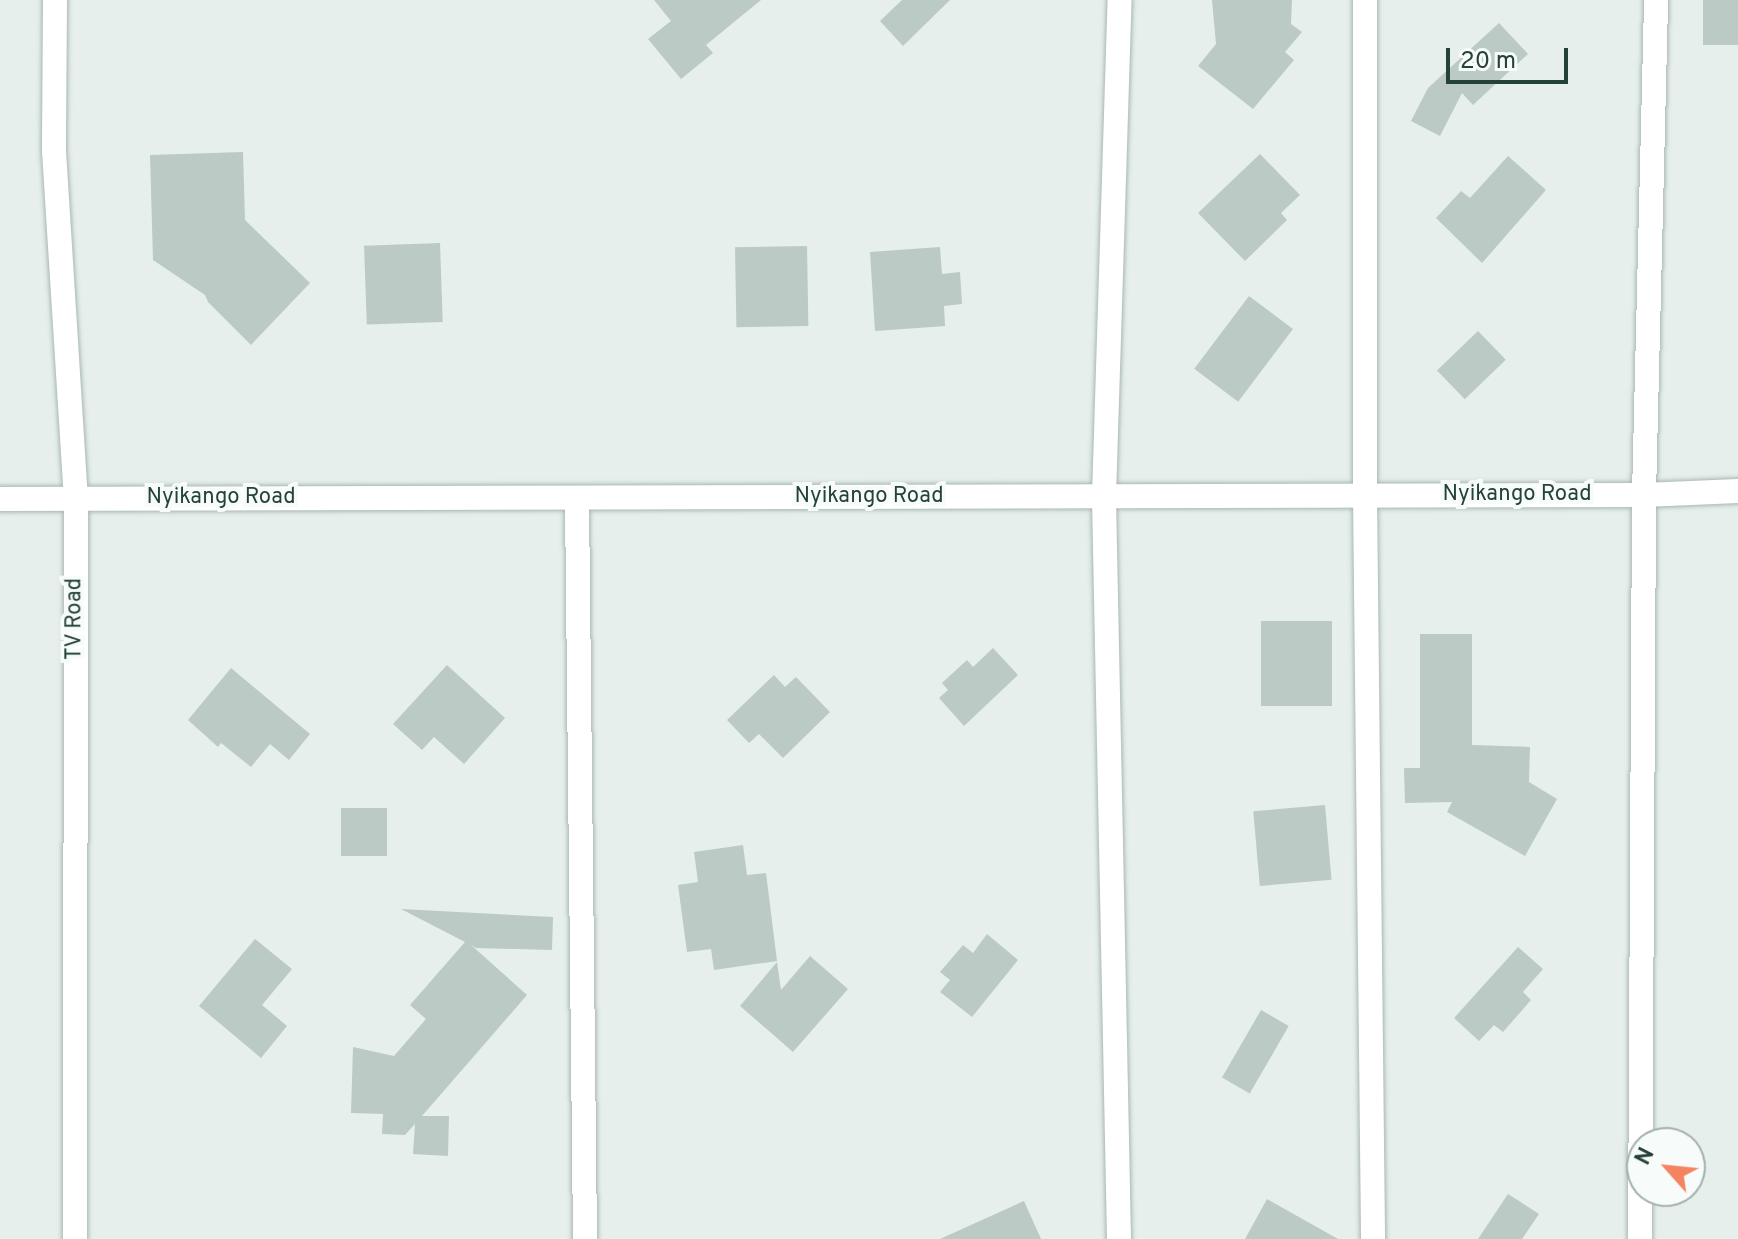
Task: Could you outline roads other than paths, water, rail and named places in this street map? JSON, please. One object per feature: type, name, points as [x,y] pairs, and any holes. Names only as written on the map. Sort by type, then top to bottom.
[{"type":"street","name":"TV Road","points":[[55,0],[54,151],[76,498],[75,1239]]},
{"type":"street","points":[[1119,1239],[1104,496],[1120,0]]},
{"type":"street","points":[[1365,0],[1365,495],[1373,1239]]},
{"type":"street","points":[[1640,1239],[1644,495],[1656,0]]},
{"type":"street","name":"Nyikango Road","points":[[0,499],[1644,495],[1738,491]]},
{"type":"street","points":[[577,499],[585,1239]]}]
